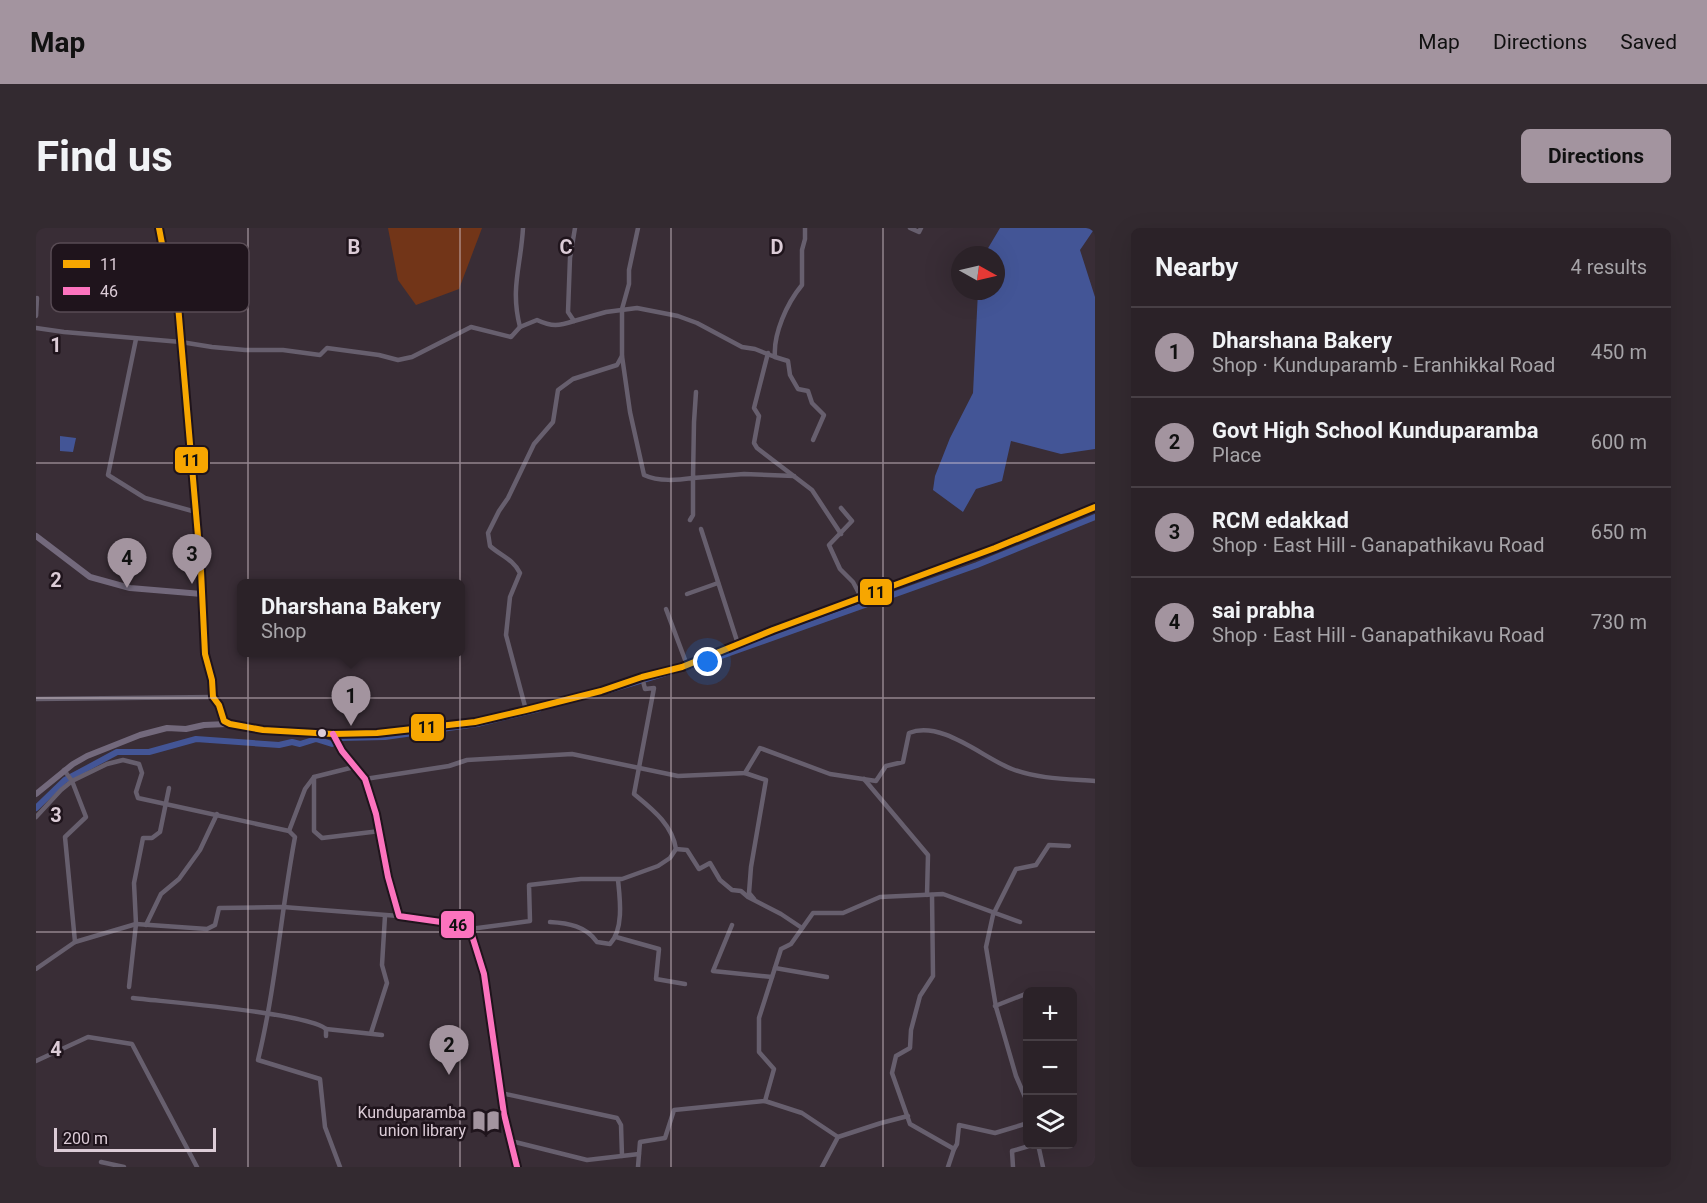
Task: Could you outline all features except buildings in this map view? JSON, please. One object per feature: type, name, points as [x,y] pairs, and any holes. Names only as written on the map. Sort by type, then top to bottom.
[{"type":"main road","points":[[159,228],[162,243]]},
{"type":"main road","points":[[179,312],[196,512],[205,654],[212,680],[213,697],[219,705],[224,721],[230,724]]},
{"type":"main road","points":[[36,536],[90,577],[130,588],[202,594]]},
{"type":"main road","points":[[36,794],[63,770],[87,756],[140,735],[167,728],[186,729],[204,725],[230,724],[335,739],[365,779],[380,831],[388,877],[399,915],[455,924],[470,929],[484,974],[501,1093],[517,1167]]},
{"type":"street","points":[[520,327],[515,309],[515,281],[522,247],[523,228]]},
{"type":"street","points":[[574,321],[568,312],[570,258],[576,228]]},
{"type":"street","points":[[638,228],[628,270],[629,284],[622,309],[622,356],[630,412],[644,475],[650,478],[677,481],[744,474],[795,476]]},
{"type":"street","points":[[775,357],[774,345],[781,324],[796,292],[802,285],[802,250],[806,239],[806,228]]},
{"type":"street","points":[[910,228],[919,232],[921,228]]},
{"type":"street","points":[[36,316],[37,298]]},
{"type":"street","points":[[36,328],[234,349],[283,350],[320,355],[327,348],[398,360],[412,357],[471,327],[511,337],[520,327],[537,320],[550,326],[560,326],[622,309],[638,308],[678,316],[708,328],[742,347],[788,361],[790,375],[798,389],[808,391],[812,404],[824,415],[813,440]]},
{"type":"street","points":[[136,339],[108,475],[145,498],[196,512]]},
{"type":"street","points":[[768,354],[754,408],[759,416],[754,443],[757,448],[812,490],[841,534]]},
{"type":"street","points":[[526,710],[506,635],[510,597],[520,573],[514,562],[490,546],[488,532],[508,498],[534,444],[553,422],[558,390],[573,379],[617,365],[622,356]]},
{"type":"street","points":[[690,520],[693,514],[696,392]]},
{"type":"street","points":[[335,739],[459,724],[526,710],[601,691],[687,665],[995,548],[1095,507]]},
{"type":"street","points":[[841,508],[852,521],[829,545],[840,569],[853,582],[861,597]]},
{"type":"street","points":[[701,529],[738,644]]},
{"type":"street","points":[[687,594],[718,583]]},
{"type":"street","points":[[666,609],[687,665]]},
{"type":"street","points":[[470,929],[530,921],[529,885],[595,878],[618,880],[658,866],[670,858],[676,849],[675,842],[660,816],[634,794],[654,688],[645,689],[642,677]]},
{"type":"street","points":[[36,699],[213,697]]},
{"type":"street","points":[[745,774],[760,748],[830,774],[876,781],[886,766],[903,762],[909,732],[914,731],[940,733],[1012,769],[1047,778],[1095,781]]},
{"type":"street","points":[[365,779],[449,766],[467,760],[572,754],[678,776],[745,774],[766,780],[751,867],[749,893],[756,901]]},
{"type":"street","points":[[36,817],[72,781],[107,764],[123,760],[139,764],[142,774],[136,792],[138,798],[290,831],[295,837],[269,1014],[258,1060],[320,1079],[325,1126],[340,1167]]},
{"type":"street","points":[[290,831],[305,789],[314,777],[354,767]]},
{"type":"street","points":[[63,770],[72,781],[86,817],[65,837],[75,942]]},
{"type":"street","points":[[314,777],[314,831],[322,838],[380,831]]},
{"type":"street","points":[[864,779],[928,855],[933,976],[920,996],[911,1030],[910,1048],[896,1056],[892,1073],[910,1124],[954,1149]]},
{"type":"street","points":[[129,987],[136,924],[134,883],[143,838],[152,838],[160,832],[169,788]]},
{"type":"street","points":[[146,925],[161,894],[179,879],[200,850],[217,814]]},
{"type":"street","points":[[1024,1095],[1016,1076],[995,1006],[986,947],[995,911],[1016,870],[1036,866],[1049,844],[1069,846]]},
{"type":"street","points":[[676,849],[687,850],[699,869],[710,863],[720,880],[732,890],[741,891],[802,928]]},
{"type":"street","points":[[550,922],[576,926],[591,933],[597,942],[610,944],[616,937],[621,903],[618,880]]},
{"type":"street","points":[[765,1101],[774,1069],[759,1052],[759,1018],[781,949],[791,944],[813,913],[843,913],[880,897],[943,894],[1020,922]]},
{"type":"street","points":[[36,969],[75,942],[136,924],[207,930],[215,925],[219,908],[283,907],[385,916],[399,915]]},
{"type":"street","points":[[371,1033],[387,983],[382,966],[385,916]]},
{"type":"street","points":[[732,925],[713,971],[772,977]]},
{"type":"street","points":[[616,937],[659,949],[656,979],[685,984]]},
{"type":"street","points":[[775,968],[827,977]]},
{"type":"street","points":[[995,1006],[1023,995]]},
{"type":"street","points":[[133,998],[269,1014],[311,1022],[322,1025],[326,1029],[382,1035]]},
{"type":"street","points":[[326,1029],[326,1036]]},
{"type":"street","points":[[36,1061],[88,1037],[132,1044],[197,1167]]},
{"type":"street","points":[[501,1093],[617,1118],[621,1125],[622,1156]]},
{"type":"street","points":[[638,1167],[640,1142],[664,1138],[674,1110],[765,1101],[802,1113],[838,1137]]},
{"type":"street","points":[[822,1167],[838,1137],[908,1116]]},
{"type":"street","points":[[948,1167],[957,1144],[958,1125],[995,1133],[1023,1125]]},
{"type":"street","points":[[511,1141],[587,1161],[639,1154]]},
{"type":"street","points":[[1013,1167],[1012,1151],[1023,1148]]},
{"type":"street","points":[[1038,1149],[1043,1167]]},
{"type":"street","points":[[101,1162],[124,1167]]},
{"type":"shaded area","points":[[388,228],[482,228],[459,289],[416,305],[398,280]]},
{"type":"water","points":[[1000,228],[1095,228],[1080,250],[1095,297],[1095,449],[1061,454],[1011,441],[1002,481],[976,489],[963,512],[933,490],[935,476],[950,438],[973,393],[978,300],[1005,300],[1005,246],[989,246]]},
{"type":"water","points":[[60,436],[76,438],[73,452],[60,451]]},
{"type":"waterway","points":[[607,691],[710,660],[977,565],[1095,517]]},
{"type":"waterway","points":[[36,808],[65,780],[117,752],[149,752],[196,739],[279,745],[292,742],[300,744],[316,739],[332,744],[338,738],[385,737],[477,724],[539,709]]},
{"type":"transit line","name":"11","points":[[159,228],[162,243]]},
{"type":"transit line","name":"11","points":[[179,312],[201,571],[205,654],[212,680],[213,697],[219,705],[224,721],[230,724],[263,730],[333,734],[377,733],[475,722],[526,710],[682,667],[773,630],[995,548],[1095,507]]},
{"type":"transit line","name":"46","points":[[333,734],[342,751],[365,779],[376,814],[388,877],[399,916],[455,924],[470,929],[484,974],[504,1114],[517,1167]]},
{"type":"place","name":"RCM edakkad","points":[[192,584]]},
{"type":"place","name":"sai prabha","points":[[127,588]]},
{"type":"place","name":"Dharshana Bakery","points":[[351,726]]},
{"type":"place","name":"Govt High School Kunduparamba","points":[[449,1075]]},
{"type":"place","name":"Kunduparamba union library","points":[[486,1121]]}]
